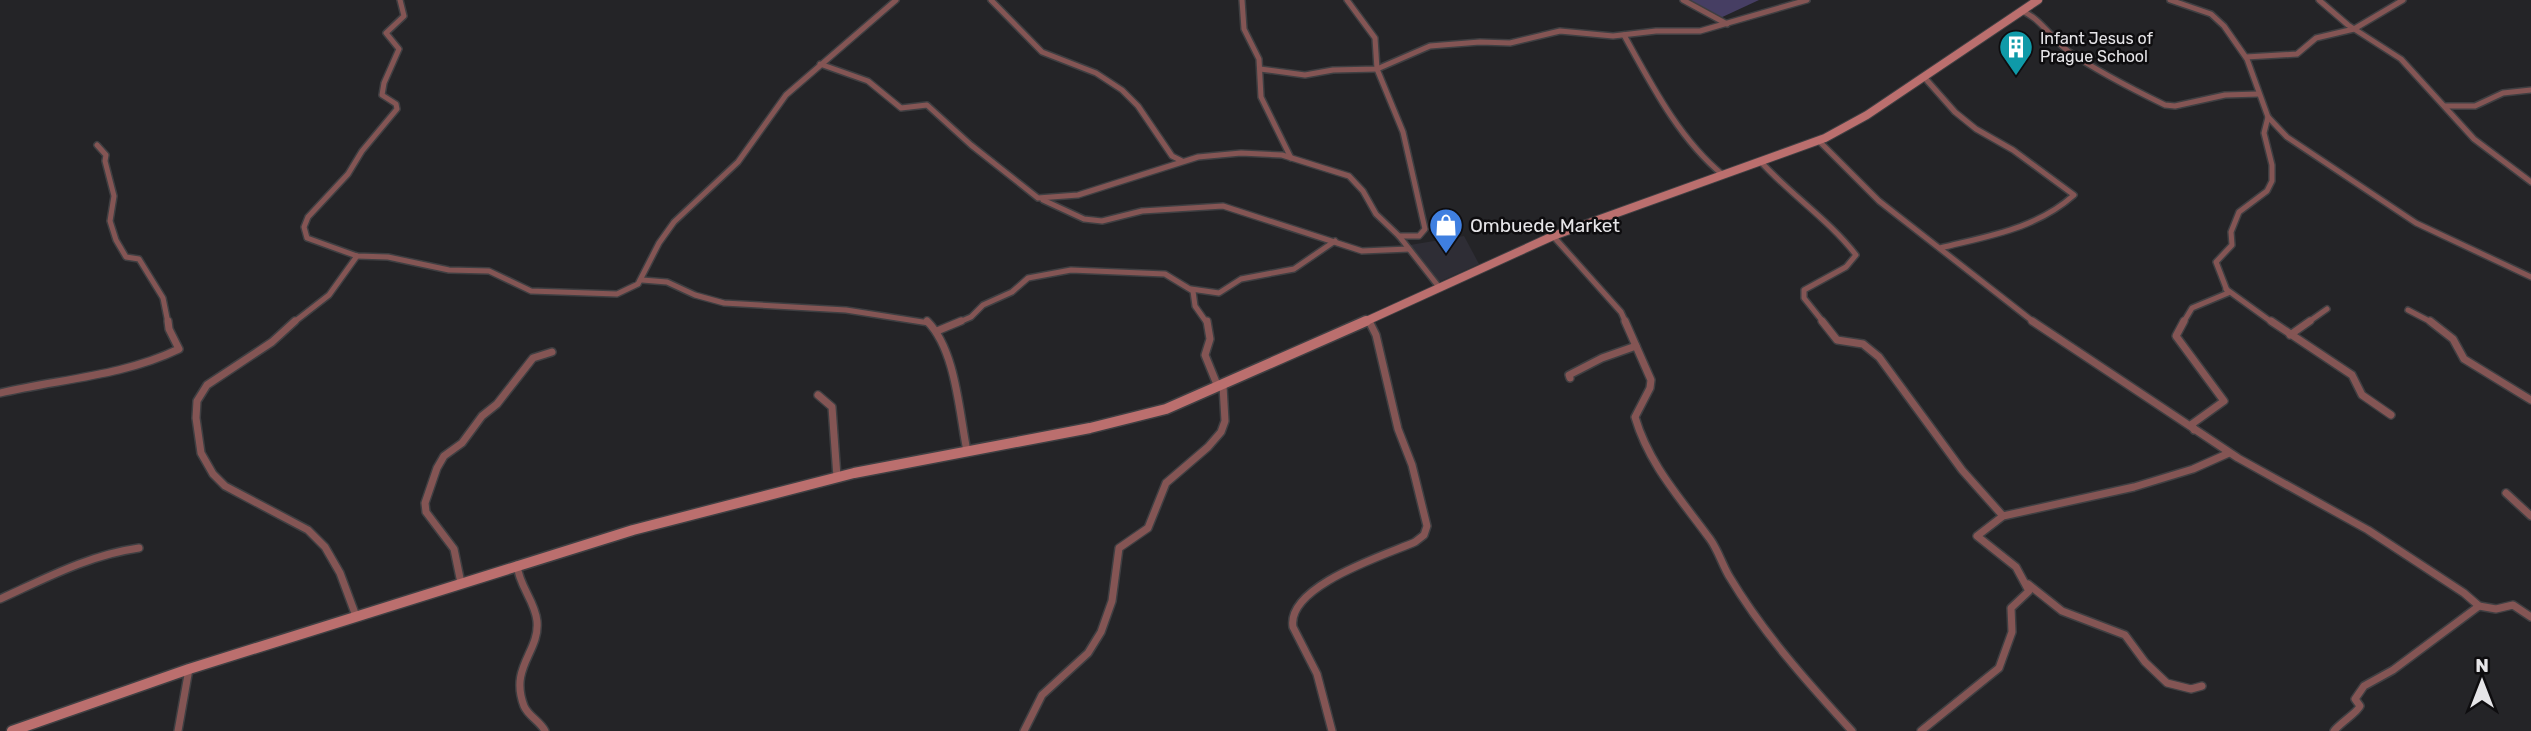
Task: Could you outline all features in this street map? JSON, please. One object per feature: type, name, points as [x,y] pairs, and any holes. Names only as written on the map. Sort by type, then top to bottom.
[{"type":"street","points":[[400,0],[404,16],[386,33],[399,50],[385,77],[381,92],[396,104],[397,110],[362,151],[348,174],[308,217],[304,227],[307,238],[356,256],[388,257],[449,270],[489,271],[520,288],[542,292],[617,295],[642,280],[659,243],[674,222],[738,162],[786,95],[896,0]]},
{"type":"street","points":[[991,0],[1042,52],[1096,73],[1122,90],[1138,106],[1172,156],[1186,161]]},
{"type":"street","points":[[1242,0],[1244,29],[1258,54],[1261,97],[1291,158]]},
{"type":"street","points":[[1347,0],[1375,38],[1377,69],[1403,132],[1426,223],[1419,236],[1399,236]]},
{"type":"street","points":[[1683,0],[1727,24]]},
{"type":"street","points":[[1260,69],[1305,75],[1339,70],[1377,69],[1417,51],[1440,45],[1510,43],[1565,31],[1624,35],[1656,30],[1700,31],[1768,9],[1807,0]]},
{"type":"street","points":[[12,731],[189,668],[646,526],[837,477],[1128,420],[1180,404],[1369,321],[1439,286],[1552,236],[1819,141],[1857,122],[2038,0]]},
{"type":"street","points":[[2170,0],[2215,17],[2246,57],[2268,117],[2287,137],[2408,218],[2531,277]]},
{"type":"street","points":[[2319,0],[2354,29],[2401,59],[2474,139],[2531,182]]},
{"type":"street","points":[[2246,57],[2297,54],[2316,38],[2354,29],[2403,0]]},
{"type":"street","points":[[2022,11],[2032,14],[2057,42],[2104,75],[2165,105],[2175,106],[2225,95],[2259,94]]},
{"type":"street","points":[[1624,35],[1647,77],[1684,133],[1706,161],[1723,175]]},
{"type":"street","points":[[820,64],[868,81],[901,108],[927,105],[971,145],[1038,198],[1096,221],[1114,220],[1142,211],[1223,206],[1362,251],[1409,249]]},
{"type":"street","points":[[1924,77],[1955,112],[1976,129],[2013,150],[2074,195],[2045,216],[2014,231],[1940,248]]},
{"type":"street","points":[[2445,106],[2475,106],[2500,94],[2531,90]]},
{"type":"street","points":[[2194,430],[2192,424],[2224,401],[2176,336],[2192,308],[2226,295],[2217,259],[2232,245],[2230,232],[2241,209],[2264,193],[2272,178],[2262,132],[2268,117]]},
{"type":"street","points":[[1819,141],[1879,201],[2050,335],[2230,453],[2368,530],[2464,593],[2479,606],[2496,609],[2513,605],[2531,617]]},
{"type":"street","points":[[0,393],[117,369],[180,349],[169,329],[167,308],[158,289],[139,259],[126,257],[116,240],[110,221],[114,201],[113,187],[104,161],[106,155],[97,145]]},
{"type":"street","points":[[1038,198],[1078,195],[1198,157],[1241,153],[1291,158],[1345,173],[1363,191],[1376,214],[1399,236],[1439,286]]},
{"type":"street","points":[[1761,162],[1786,189],[1840,234],[1856,253],[1850,264],[1805,288],[1802,295],[1837,340],[1863,344],[1879,357],[1962,470],[2003,516]]},
{"type":"street","points":[[1552,236],[1618,309],[1651,380],[1650,388],[1635,417],[1642,441],[1675,495],[1710,538],[1729,576],[1768,631],[1806,681],[1852,731]]},
{"type":"street","points":[[937,331],[971,317],[983,305],[1012,292],[1028,278],[1064,271],[1096,270],[1160,274],[1172,277],[1191,289],[1219,293],[1241,279],[1296,269],[1335,241]]},
{"type":"street","points":[[356,256],[329,295],[310,307],[281,335],[207,385],[197,401],[196,418],[201,453],[213,474],[225,486],[308,530],[325,547],[340,573],[356,616]]},
{"type":"street","points":[[642,280],[667,282],[695,295],[724,303],[927,321],[937,331],[947,353],[967,451]]},
{"type":"street","points":[[2224,286],[2290,335],[2352,375],[2362,395],[2391,415]]},
{"type":"street","points":[[1024,731],[1042,695],[1087,653],[1101,632],[1112,598],[1119,548],[1149,528],[1166,483],[1208,447],[1221,432],[1224,421],[1221,387],[1205,355],[1210,339],[1209,327],[1205,317],[1195,306],[1191,289]]},
{"type":"street","points":[[2290,335],[2327,309]]},
{"type":"street","points":[[2408,310],[2448,334],[2459,346],[2464,359],[2531,400]]},
{"type":"street","points":[[1332,731],[1318,677],[1296,635],[1292,622],[1294,609],[1302,599],[1340,576],[1415,542],[1424,535],[1427,526],[1410,459],[1398,429],[1376,335],[1369,321]]},
{"type":"street","points":[[1570,378],[1569,375],[1602,358],[1636,346]]},
{"type":"street","points":[[461,583],[454,549],[426,512],[425,503],[433,485],[436,468],[444,456],[462,443],[482,416],[497,404],[533,358],[552,352]]},
{"type":"street","points":[[818,396],[832,407],[837,477]]},
{"type":"street","points":[[2202,686],[2191,689],[2167,683],[2145,662],[2125,635],[2062,611],[2042,597],[2012,565],[1977,536],[2003,516],[2134,487],[2193,469],[2230,453]]},
{"type":"street","points":[[2506,493],[2531,516]]},
{"type":"street","points":[[0,599],[85,560],[110,552],[139,548]]},
{"type":"street","points":[[517,565],[519,586],[534,612],[537,624],[520,676],[522,699],[527,712],[545,731]]},
{"type":"street","points":[[1921,731],[1999,668],[2012,632],[2011,608],[2029,591],[2026,582]]},
{"type":"street","points":[[2334,731],[2344,718],[2358,711],[2360,706],[2355,699],[2364,686],[2393,670],[2479,606]]},
{"type":"street","points":[[178,731],[189,668]]},
{"type":"shaded area","points":[[1690,0],[1759,0],[1718,19]]},
{"type":"shaded area","name":"Ombuede Market","points":[[1464,236],[1479,264],[1439,282],[1410,245]]},
{"type":"place","name":"Infant Jesus of Prague School","points":[[2016,77]]},
{"type":"place","name":"Ombuede Market","points":[[1446,255]]}]
